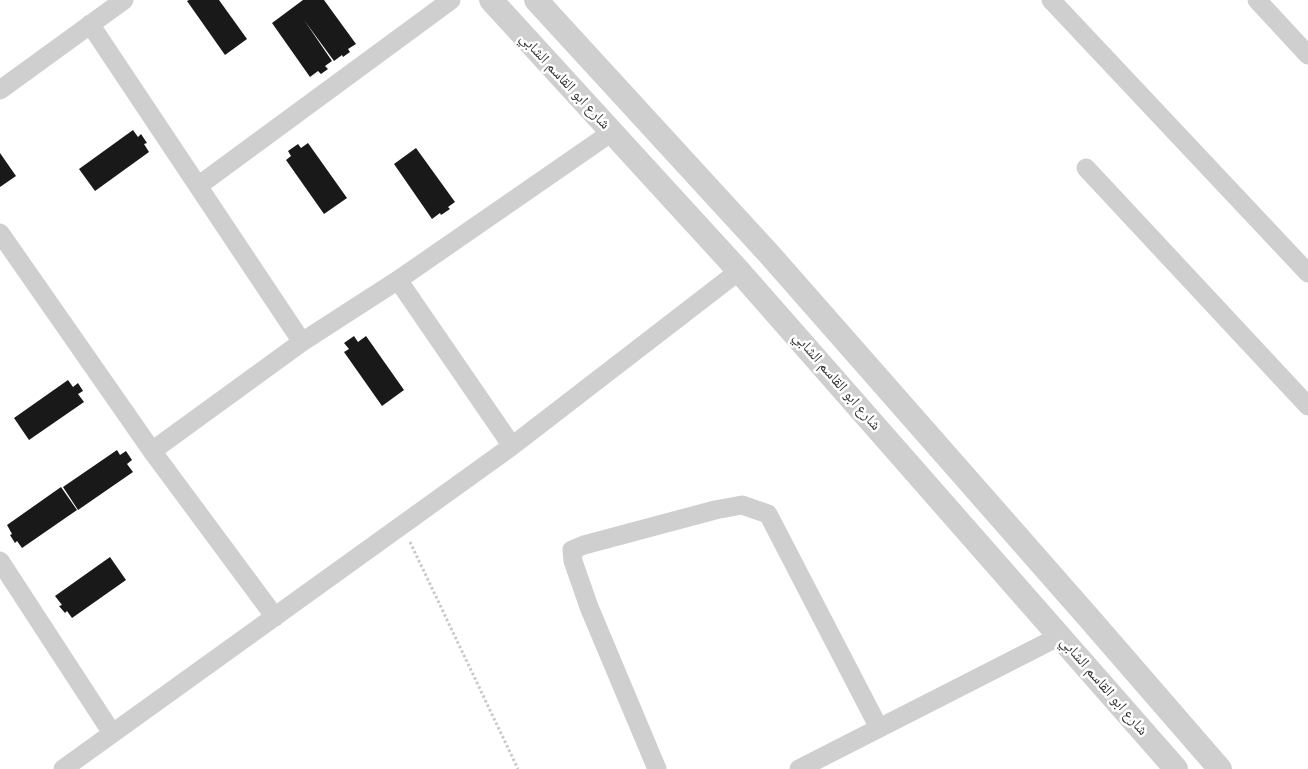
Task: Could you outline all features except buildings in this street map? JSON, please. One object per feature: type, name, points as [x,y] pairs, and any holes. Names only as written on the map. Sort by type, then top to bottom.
[{"type":"street","points":[[0,90],[124,0]]},
{"type":"street","points":[[198,186],[451,0]]},
{"type":"street","name":"شارع ابو القاسم الشابي","points":[[491,0],[739,271],[1176,769]]},
{"type":"street","points":[[536,0],[770,255],[1220,769]]},
{"type":"street","points":[[1051,0],[1308,274]]},
{"type":"street","points":[[1257,0],[1308,55]]},
{"type":"street","points":[[90,24],[302,342]]},
{"type":"street","points":[[152,451],[302,342],[398,280],[612,132]]},
{"type":"street","points":[[1086,168],[1308,406]]},
{"type":"street","points":[[0,233],[152,451],[275,617]]},
{"type":"street","points":[[63,769],[512,446],[739,271]]},
{"type":"street","points":[[398,280],[512,446]]},
{"type":"street","points":[[921,477],[946,455]]},
{"type":"street","points":[[657,769],[589,606],[573,561],[572,550],[584,545],[716,510],[742,505],[768,514],[879,728]]},
{"type":"street","points":[[0,562],[112,733]]},
{"type":"street","points":[[799,769],[1060,636]]},
{"type":"path","points":[[402,524],[518,769]]}]
